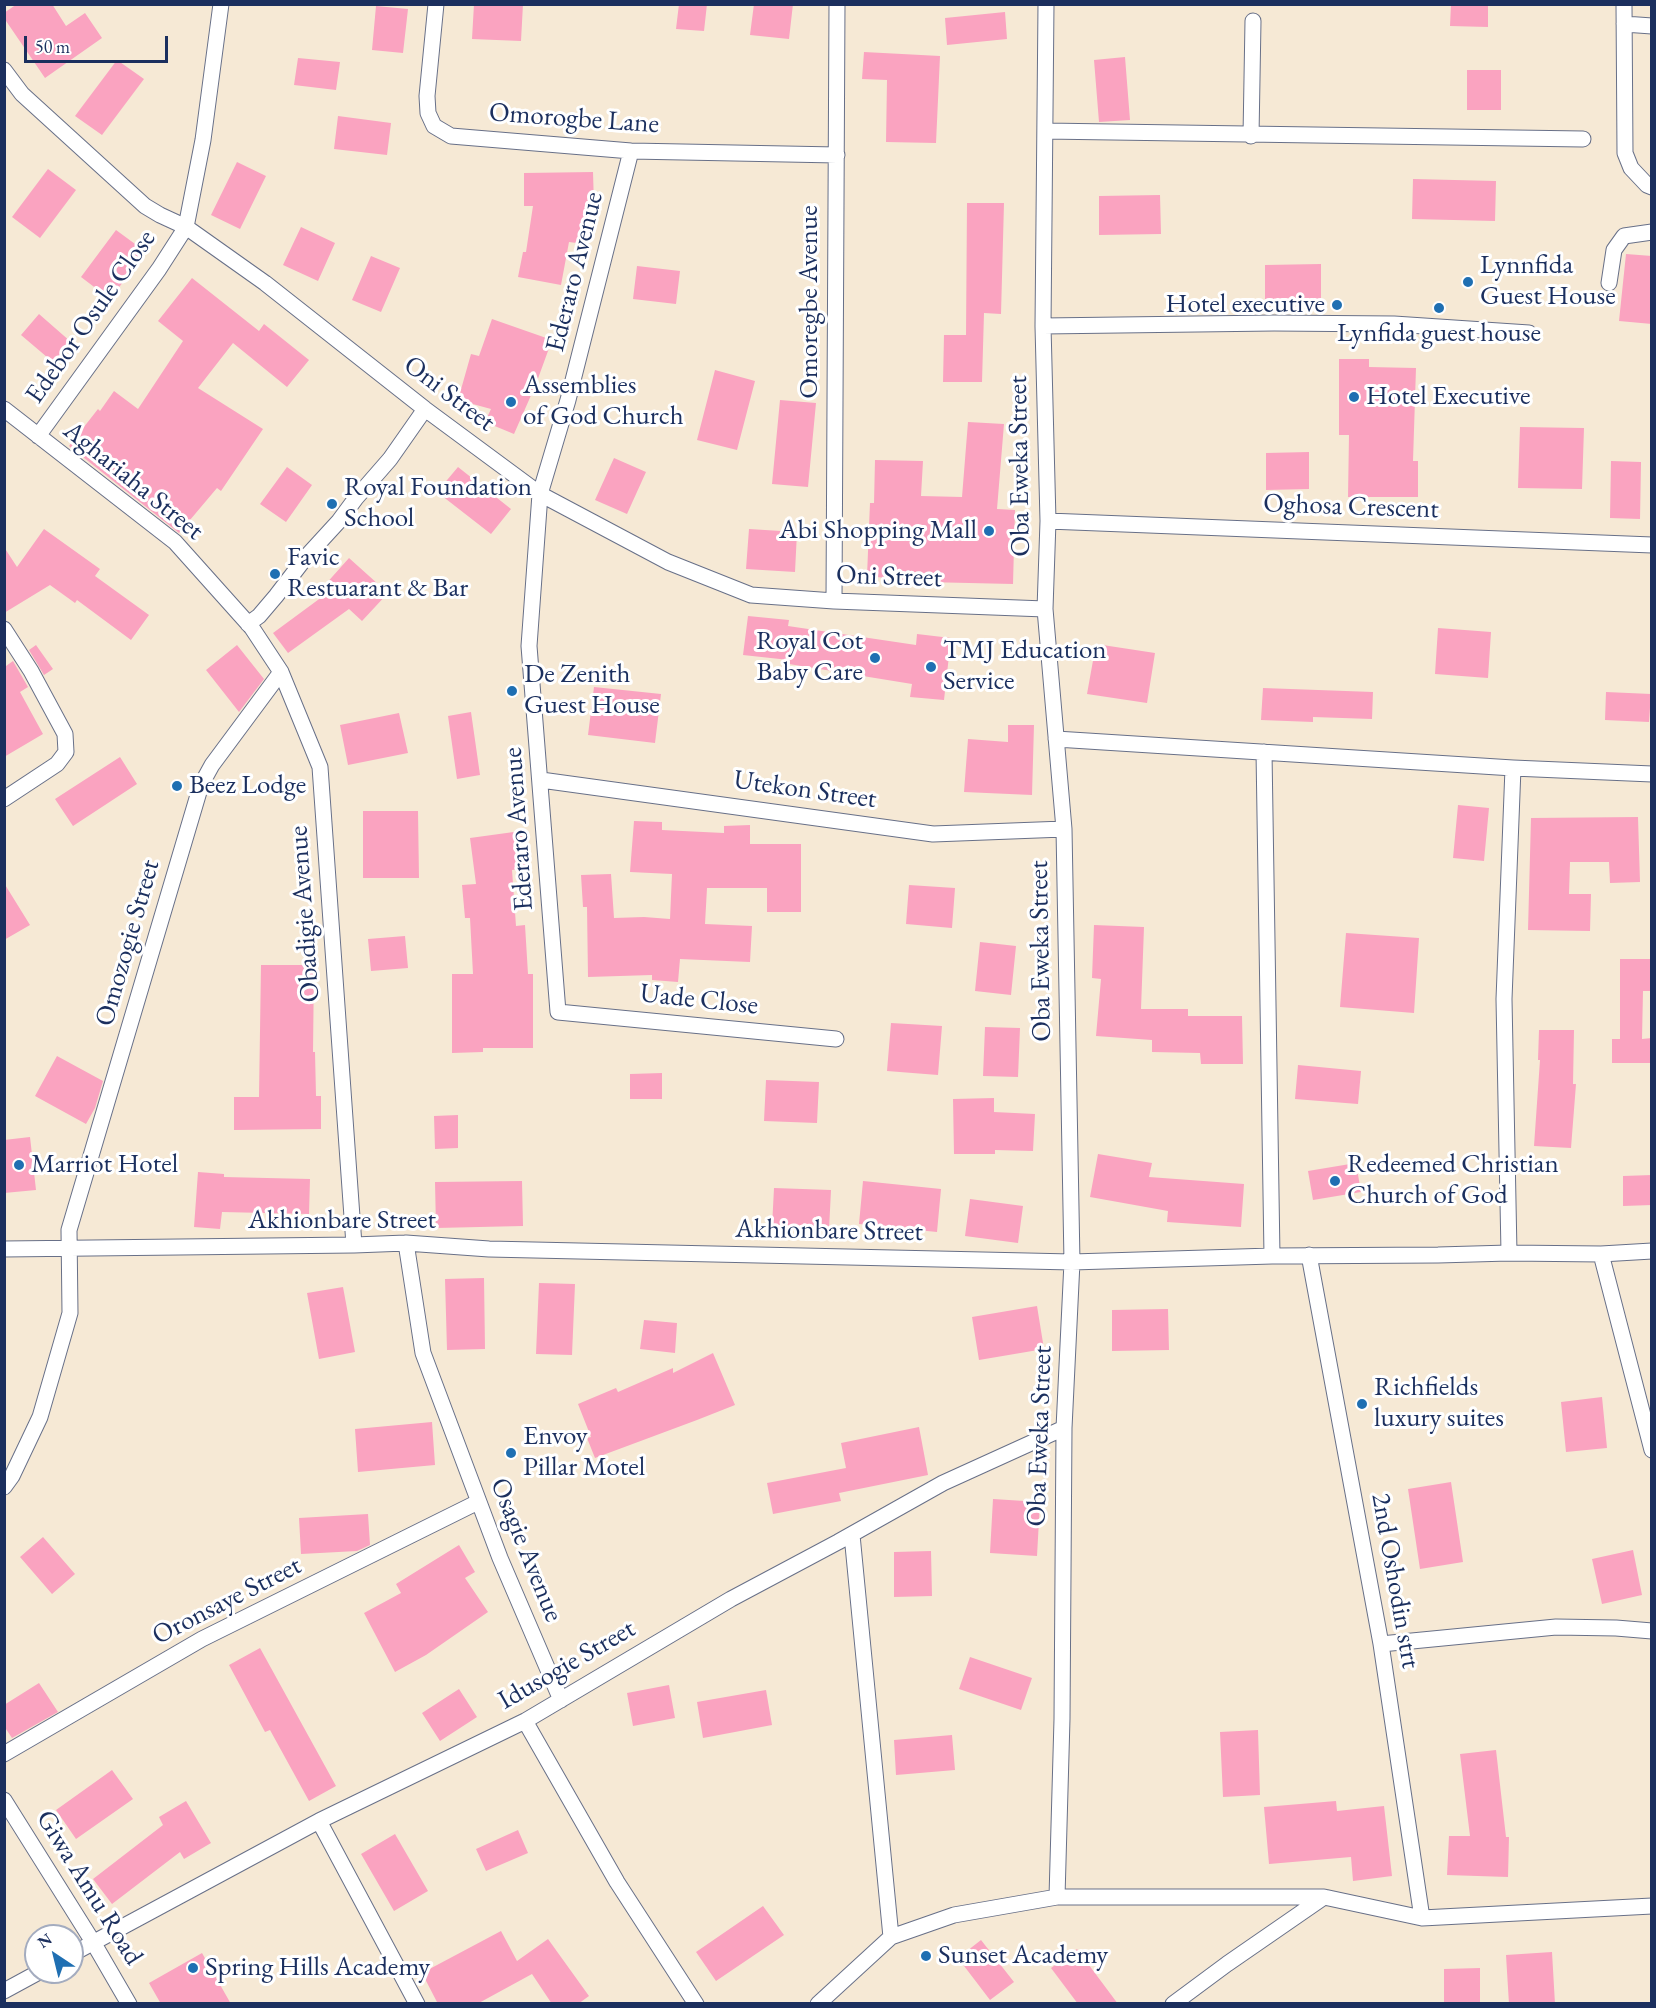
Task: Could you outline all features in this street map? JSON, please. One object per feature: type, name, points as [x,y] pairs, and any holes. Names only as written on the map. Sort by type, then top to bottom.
[{"type":"street","points":[[186,226],[203,140],[221,4]]},
{"type":"street","name":"Omorogbe Lane","points":[[436,4],[427,96],[428,113],[434,126],[452,136],[631,151],[837,155]]},
{"type":"street","name":"Omoregbe Avenue","points":[[834,601],[837,4]]},
{"type":"street","name":"Oba Eweka Street","points":[[1046,4],[1043,326],[1048,521],[1045,609],[1064,829],[1072,1262],[1064,1428],[1058,1897]]},
{"type":"street","points":[[1624,4],[1625,153],[1630,168],[1652,187]]},
{"type":"street","points":[[1251,136],[1253,21]]},
{"type":"street","points":[[1624,24],[1652,26]]},
{"type":"street","name":"Oni Street","points":[[4,69],[22,94],[145,206],[186,226],[265,282],[425,409],[540,494],[668,562],[750,596],[1045,609]]},
{"type":"street","points":[[1045,131],[1251,136],[1583,139]]},
{"type":"street","name":"Ederaro Avenue","points":[[558,1012],[530,646],[540,494],[571,389],[631,151]]},
{"type":"street","name":"Edebor Osule Close","points":[[38,436],[159,269],[186,226]]},
{"type":"street","points":[[1609,283],[1614,250],[1624,236],[1652,232]]},
{"type":"street","points":[[1043,326],[1394,324],[1528,333]]},
{"type":"street","name":"Aghariaha Street","points":[[4,409],[175,542],[248,624]]},
{"type":"street","points":[[248,624],[259,616],[390,459],[425,409]]},
{"type":"street","name":"Oghosa Crescent","points":[[1048,521],[1652,545]]},
{"type":"street","name":"Obadigie Avenue","points":[[248,624],[281,672],[321,767],[354,1245]]},
{"type":"street","points":[[4,629],[31,671],[65,734],[66,752],[57,764],[4,799]]},
{"type":"street","name":"Omozogie Street","points":[[4,1487],[12,1476],[40,1417],[70,1313],[69,1230],[201,785],[212,765],[281,672]]},
{"type":"street","points":[[1056,739],[1514,768],[1652,774]]},
{"type":"street","points":[[1264,752],[1272,1256]]},
{"type":"street","points":[[1509,1252],[1504,999],[1514,768]]},
{"type":"street","name":"Utekon Street","points":[[541,780],[933,834],[1064,829]]},
{"type":"street","name":"Uade Close","points":[[558,1012],[836,1039]]},
{"type":"street","name":"Akhionbare Street","points":[[4,1249],[406,1243],[489,1249],[1072,1262],[1310,1255],[1438,1255],[1509,1252],[1601,1254],[1652,1251]]},
{"type":"street","name":"Osagie Avenue","points":[[406,1243],[423,1353],[478,1502],[561,1700]]},
{"type":"street","points":[[1601,1254],[1652,1450]]},
{"type":"street","name":"2nd Oshodin strt","points":[[1310,1255],[1381,1644],[1422,1918]]},
{"type":"street","name":"Idusogie Street","points":[[84,1947],[319,1821],[525,1721],[730,1599],[943,1483],[1064,1428]]},
{"type":"street","name":"Oronsaye Street","points":[[4,1754],[202,1639],[478,1502]]},
{"type":"street","points":[[838,1542],[852,1535],[891,1937]]},
{"type":"street","points":[[1381,1644],[1556,1627],[1652,1631]]},
{"type":"street","points":[[525,1721],[617,1882],[696,2004]]},
{"type":"street","name":"Giwa Amu Road","points":[[4,1800],[129,2004]]},
{"type":"street","points":[[319,1821],[417,2004]]},
{"type":"street","points":[[818,2004],[891,1937],[954,1915],[1058,1897],[1324,1898],[1422,1918],[1652,1906]]},
{"type":"street","points":[[1173,2004],[1324,1898]]},
{"type":"street","points":[[4,1991],[24,1980]]},
{"type":"building","points":[[17,4],[52,4],[66,26],[85,13],[102,38],[45,78],[4,18],[4,13]]},
{"type":"building","points":[[474,4],[523,4],[521,41],[472,39]]},
{"type":"building","points":[[679,4],[707,4],[704,31],[676,29]]},
{"type":"building","points":[[754,4],[793,4],[789,39],[750,35]]},
{"type":"building","points":[[1451,4],[1488,4],[1488,27],[1450,26]]},
{"type":"building","points":[[376,6],[408,9],[403,53],[372,50]]},
{"type":"building","points":[[1005,12],[1007,39],[947,45],[945,18]]},
{"type":"building","points":[[864,52],[940,56],[936,143],[886,142],[887,80],[862,79]]},
{"type":"building","points":[[1125,57],[1130,120],[1099,122],[1094,60]]},
{"type":"building","points":[[298,58],[340,62],[336,90],[294,85]]},
{"type":"building","points":[[117,60],[144,79],[102,135],[75,116]]},
{"type":"building","points":[[1467,70],[1501,70],[1501,110],[1467,110]]},
{"type":"building","points":[[338,116],[391,123],[387,155],[334,149]]},
{"type":"building","points":[[237,162],[266,176],[240,229],[211,215]]},
{"type":"building","points":[[48,169],[76,190],[40,238],[12,217]]},
{"type":"building","points":[[593,172],[594,205],[590,205],[584,244],[569,242],[561,285],[518,277],[523,252],[526,252],[533,206],[524,206],[524,173]]},
{"type":"building","points":[[1413,179],[1496,181],[1495,221],[1412,219]]},
{"type":"building","points":[[1160,195],[1161,234],[1099,235],[1099,196]]},
{"type":"building","points":[[967,203],[1004,203],[1001,314],[984,313],[982,382],[943,382],[944,335],[966,335]]},
{"type":"building","points":[[301,227],[335,243],[318,281],[283,265]]},
{"type":"building","points":[[116,230],[146,252],[110,299],[81,277]]},
{"type":"building","points":[[1626,254],[1652,256],[1652,324],[1619,321]]},
{"type":"building","points":[[371,256],[400,268],[381,312],[352,300]]},
{"type":"building","points":[[1321,264],[1321,300],[1265,301],[1265,265]]},
{"type":"building","points":[[637,266],[680,271],[676,304],[633,299]]},
{"type":"building","points":[[192,278],[259,331],[264,324],[309,360],[287,387],[233,343],[198,388],[263,429],[221,491],[217,488],[179,533],[69,446],[98,409],[100,411],[114,391],[138,409],[183,341],[158,321]]},
{"type":"building","points":[[39,314],[71,342],[54,363],[21,335]]},
{"type":"building","points":[[492,319],[552,340],[514,434],[485,422],[491,409],[458,400],[471,354],[479,356]]},
{"type":"building","points":[[1339,359],[1369,359],[1369,367],[1416,368],[1413,461],[1418,461],[1418,497],[1348,497],[1349,435],[1339,435]]},
{"type":"building","points":[[715,370],[755,381],[737,450],[697,440]]},
{"type":"building","points":[[780,400],[816,403],[808,487],[772,484]]},
{"type":"building","points":[[968,422],[1004,424],[997,509],[1015,510],[1013,584],[925,582],[867,576],[870,503],[874,503],[875,460],[923,461],[921,496],[962,497]]},
{"type":"building","points":[[1520,427],[1584,428],[1582,489],[1518,488]]},
{"type":"building","points":[[1309,452],[1309,489],[1266,490],[1266,453]]},
{"type":"building","points":[[614,458],[646,472],[627,514],[595,500]]},
{"type":"building","points":[[1611,461],[1641,462],[1640,519],[1610,518]]},
{"type":"building","points":[[287,467],[312,485],[286,522],[260,504]]},
{"type":"building","points":[[458,467],[511,509],[491,534],[437,492]]},
{"type":"building","points":[[44,529],[100,569],[95,576],[149,615],[131,640],[77,600],[75,603],[50,585],[4,613],[4,547],[17,567]]},
{"type":"building","points":[[749,529],[797,532],[795,572],[746,569]]},
{"type":"building","points":[[349,558],[388,593],[362,621],[349,609],[288,653],[273,633],[330,591],[324,586]]},
{"type":"building","points":[[748,616],[789,620],[788,626],[916,645],[917,634],[951,638],[944,700],[910,697],[912,684],[789,664],[789,660],[743,655]]},
{"type":"building","points":[[1438,628],[1491,632],[1488,678],[1435,674]]},
{"type":"building","points":[[1096,644],[1155,653],[1147,703],[1087,694]]},
{"type":"building","points":[[36,645],[53,669],[44,675],[29,650]]},
{"type":"building","points":[[237,645],[264,679],[239,712],[206,670]]},
{"type":"building","points":[[13,661],[28,687],[20,692],[43,734],[4,757],[4,663],[6,666]]},
{"type":"building","points":[[594,687],[661,694],[655,743],[588,735]]},
{"type":"building","points":[[1263,688],[1373,692],[1372,719],[1313,717],[1313,722],[1261,720]]},
{"type":"building","points":[[1606,692],[1651,694],[1649,722],[1605,720]]},
{"type":"building","points":[[471,712],[480,775],[457,779],[448,716]]},
{"type":"building","points":[[399,713],[408,753],[348,765],[340,725]]},
{"type":"building","points":[[1008,725],[1034,725],[1032,795],[964,792],[968,739],[1008,742]]},
{"type":"building","points":[[120,757],[137,784],[73,826],[55,799]]},
{"type":"building","points":[[1458,805],[1489,808],[1484,861],[1453,858]]},
{"type":"building","points":[[363,811],[418,811],[419,878],[363,878]]},
{"type":"building","points":[[1638,817],[1640,882],[1610,883],[1609,862],[1570,862],[1569,894],[1591,894],[1590,931],[1528,930],[1531,818]]},
{"type":"building","points":[[634,821],[662,822],[662,830],[724,833],[724,826],[750,825],[750,844],[801,844],[801,912],[767,912],[767,888],[707,888],[705,924],[752,926],[750,962],[680,959],[678,982],[652,980],[652,975],[588,977],[587,907],[583,907],[581,875],[611,874],[614,918],[670,919],[672,874],[630,872]]},
{"type":"building","points":[[521,831],[526,868],[512,870],[516,926],[525,925],[528,974],[533,974],[533,1048],[483,1048],[483,1052],[452,1053],[452,974],[473,974],[470,918],[465,918],[462,885],[476,884],[470,838]]},
{"type":"building","points":[[4,883],[30,925],[4,940]]},
{"type":"building","points":[[909,885],[955,888],[952,928],[906,924]]},
{"type":"building","points":[[1094,925],[1144,927],[1141,1009],[1188,1009],[1188,1016],[1242,1016],[1243,1064],[1201,1064],[1200,1053],[1152,1052],[1152,1040],[1096,1036],[1101,979],[1092,978]]},
{"type":"building","points":[[1346,933],[1419,938],[1414,1013],[1340,1007]]},
{"type":"building","points":[[405,936],[408,968],[371,971],[368,939]]},
{"type":"building","points":[[980,942],[1016,946],[1011,995],[975,991]]},
{"type":"building","points":[[1620,959],[1652,959],[1652,991],[1643,991],[1642,1039],[1652,1038],[1652,1063],[1612,1063],[1612,1039],[1620,1039]]},
{"type":"building","points":[[261,965],[314,965],[313,1052],[315,1052],[316,1096],[321,1096],[321,1129],[234,1130],[234,1097],[259,1097]]},
{"type":"building","points":[[891,1023],[942,1026],[938,1075],[887,1071]]},
{"type":"building","points":[[985,1027],[1020,1028],[1018,1077],[983,1076]]},
{"type":"building","points":[[1539,1030],[1574,1030],[1573,1084],[1576,1084],[1571,1148],[1534,1146],[1540,1060],[1538,1060]]},
{"type":"building","points":[[57,1056],[103,1081],[95,1108],[86,1124],[35,1096]]},
{"type":"building","points":[[1298,1065],[1361,1071],[1358,1104],[1295,1099]]},
{"type":"building","points":[[662,1073],[662,1099],[630,1099],[630,1074]]},
{"type":"building","points":[[766,1080],[819,1082],[817,1123],[764,1121]]},
{"type":"building","points":[[994,1098],[994,1112],[1035,1114],[1033,1151],[995,1150],[995,1154],[954,1154],[953,1099]]},
{"type":"building","points":[[458,1115],[458,1148],[435,1149],[434,1116]]},
{"type":"building","name":"Marriot Hotel","points":[[30,1137],[36,1190],[4,1193],[4,1140]]},
{"type":"building","points":[[1098,1154],[1152,1163],[1149,1177],[1244,1184],[1241,1227],[1167,1222],[1168,1211],[1090,1197]]},
{"type":"building","name":"Redeemed Christian Church of God","points":[[1356,1163],[1361,1192],[1313,1200],[1308,1171]]},
{"type":"building","points":[[198,1172],[224,1174],[224,1177],[310,1179],[309,1214],[222,1212],[220,1229],[194,1227]]},
{"type":"building","points":[[1652,1175],[1652,1205],[1623,1206],[1623,1176]]},
{"type":"building","points":[[522,1181],[523,1226],[436,1228],[435,1182]]},
{"type":"building","points":[[863,1181],[941,1189],[937,1232],[859,1224]]},
{"type":"building","points":[[774,1188],[831,1190],[829,1230],[772,1227]]},
{"type":"building","points":[[970,1199],[1023,1206],[1018,1243],[965,1236]]},
{"type":"building","points":[[484,1278],[485,1349],[447,1350],[445,1279]]},
{"type":"building","points":[[539,1283],[575,1284],[572,1355],[536,1354]]},
{"type":"building","points":[[343,1287],[355,1352],[319,1359],[307,1293]]},
{"type":"building","points":[[1037,1306],[1044,1349],[979,1360],[972,1317]]},
{"type":"building","points":[[1168,1309],[1169,1350],[1112,1351],[1112,1310]]},
{"type":"building","points":[[644,1320],[677,1323],[675,1353],[640,1349]]},
{"type":"building","points":[[713,1353],[735,1405],[595,1458],[587,1438],[591,1437],[578,1404],[616,1388],[618,1392],[673,1368],[673,1373]]},
{"type":"building","points":[[1602,1397],[1607,1448],[1566,1452],[1561,1402]]},
{"type":"building","points":[[432,1422],[435,1465],[358,1472],[355,1429]]},
{"type":"building","points":[[919,1427],[928,1475],[839,1493],[841,1501],[773,1514],[767,1483],[846,1468],[841,1443]]},
{"type":"building","points":[[1451,1482],[1463,1562],[1420,1569],[1408,1489]]},
{"type":"building","points":[[993,1499],[1040,1502],[1037,1556],[990,1553]]},
{"type":"building","points":[[368,1514],[370,1545],[357,1551],[301,1554],[299,1518]]},
{"type":"building","points":[[43,1537],[75,1574],[52,1594],[20,1557]]},
{"type":"building","points":[[459,1545],[475,1572],[465,1578],[488,1612],[426,1655],[395,1672],[364,1613],[401,1593],[396,1584]]},
{"type":"building","points":[[1633,1550],[1642,1595],[1602,1604],[1592,1559]]},
{"type":"building","points":[[931,1551],[932,1596],[894,1597],[894,1552]]},
{"type":"building","points":[[260,1648],[336,1786],[309,1801],[270,1730],[265,1732],[229,1665]]},
{"type":"building","points":[[970,1657],[1032,1678],[1021,1710],[959,1689]]},
{"type":"building","points":[[39,1683],[58,1712],[12,1738],[4,1726],[4,1705]]},
{"type":"building","points":[[669,1685],[675,1718],[633,1726],[627,1693]]},
{"type":"building","points":[[459,1689],[477,1717],[440,1741],[422,1713]]},
{"type":"building","points":[[766,1690],[772,1725],[703,1738],[697,1702]]},
{"type":"building","points":[[1258,1730],[1260,1795],[1223,1797],[1220,1732]]},
{"type":"building","points":[[952,1735],[955,1770],[896,1775],[894,1740]]},
{"type":"building","points":[[1496,1750],[1506,1837],[1509,1837],[1508,1877],[1447,1875],[1449,1836],[1470,1836],[1460,1754]]},
{"type":"building","points":[[112,1770],[133,1799],[76,1839],[56,1810]]},
{"type":"building","points":[[186,1801],[211,1843],[184,1859],[180,1852],[112,1904],[93,1879],[163,1825],[159,1817]]},
{"type":"building","points":[[1336,1801],[1337,1811],[1384,1806],[1392,1876],[1353,1881],[1351,1857],[1269,1864],[1264,1807]]},
{"type":"building","points":[[518,1830],[528,1853],[486,1871],[476,1849]]},
{"type":"building","points":[[395,1834],[428,1891],[394,1911],[361,1854]]},
{"type":"building","points":[[763,1906],[784,1935],[716,1981],[696,1952]]},
{"type":"building","points":[[501,1931],[517,1961],[548,1939],[589,1996],[578,2004],[552,2004],[532,1974],[477,2004],[438,2004],[422,1973]]},
{"type":"building","points":[[981,1940],[1014,1982],[990,2000],[958,1958]]},
{"type":"building","points":[[1077,1949],[1118,2004],[1078,2004],[1051,1968]]},
{"type":"building","points":[[1552,1952],[1555,2004],[1509,2004],[1506,1955]]},
{"type":"building","name":"Spring Hills Academy","points":[[202,1953],[231,2004],[161,2004],[149,1983]]},
{"type":"building","points":[[1480,1968],[1480,2004],[1444,2004],[1444,1969]]},
{"type":"place","name":"Lynnfida Guest House","points":[[1468,282]]},
{"type":"place","name":"Hotel executive","points":[[1337,305]]},
{"type":"place","name":"Lynfida guest house","points":[[1439,308]]},
{"type":"place","name":"Hotel Executive","points":[[1354,397]]},
{"type":"place","name":"Assemblies of God Church","points":[[511,402]]},
{"type":"place","name":"Royal Foundation School","points":[[332,504]]},
{"type":"place","name":"Abi Shopping Mall","points":[[989,531]]},
{"type":"place","name":"Favic Restuarant & Bar","points":[[275,574]]},
{"type":"place","name":"Royal Cot Baby Care","points":[[875,658]]},
{"type":"place","name":"TMJ Education Service","points":[[931,667]]},
{"type":"place","name":"De Zenith Guest House","points":[[512,691]]},
{"type":"place","name":"Beez Lodge","points":[[177,786]]},
{"type":"place","name":"Marriot Hotel","points":[[19,1165]]},
{"type":"place","name":"Redeemed Christian Church of God","points":[[1335,1181]]},
{"type":"place","name":"Richfields luxury suites","points":[[1362,1404]]},
{"type":"place","name":"Envoy Pillar Motel","points":[[511,1453]]},
{"type":"place","name":"Sunset Academy","points":[[926,1956]]},
{"type":"place","name":"Spring Hills Academy","points":[[193,1968]]}]
